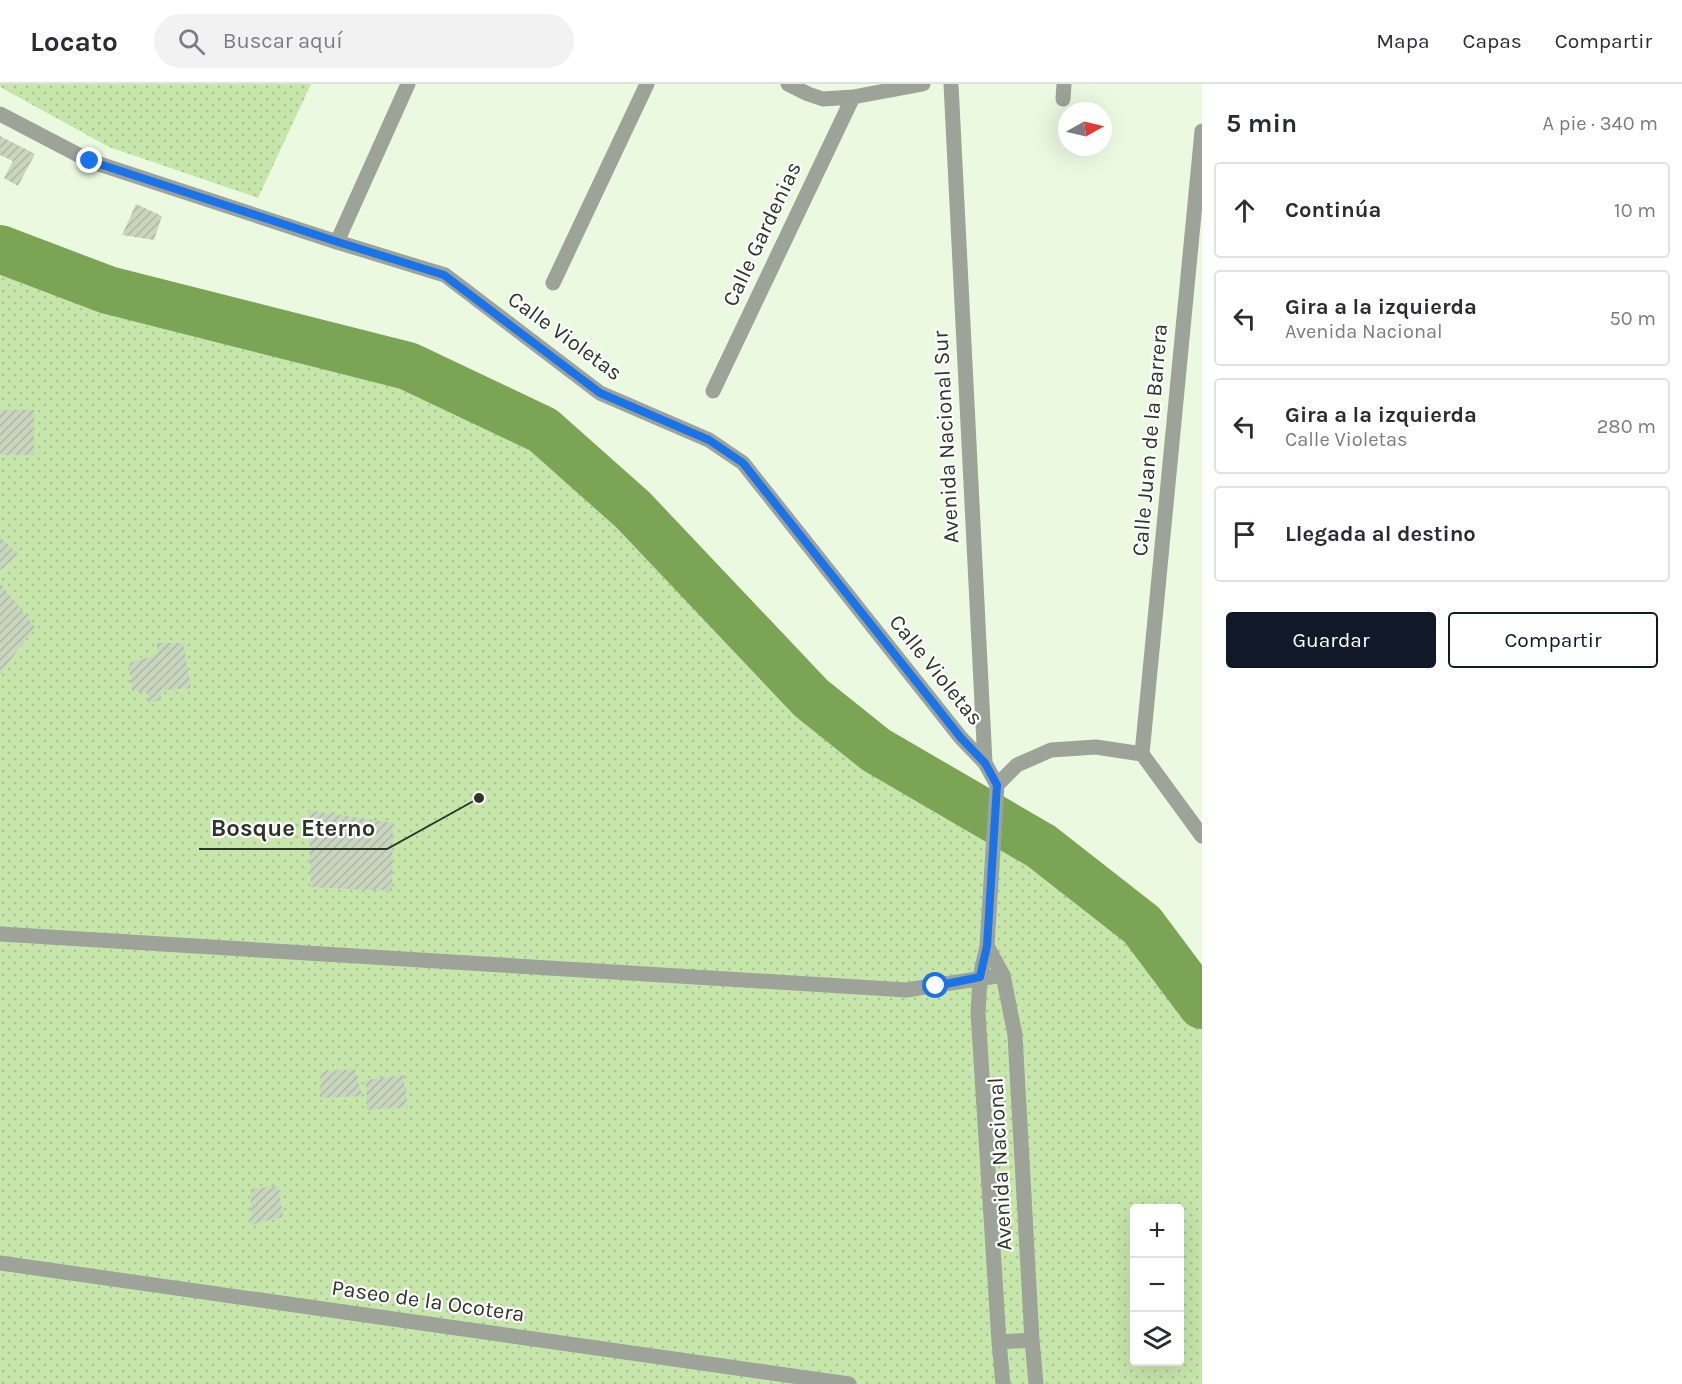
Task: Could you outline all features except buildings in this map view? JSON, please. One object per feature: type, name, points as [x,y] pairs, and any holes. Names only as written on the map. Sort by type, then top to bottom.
[{"type":"street","points":[[338,242],[408,84]]},
{"type":"street","points":[[553,283],[647,84]]},
{"type":"street","points":[[788,84],[808,94],[822,91],[853,97],[923,84]]},
{"type":"street","name":"Avenida Nacional Sur","points":[[951,84],[985,763],[997,785]]},
{"type":"street","name":"Calle Gardenias","points":[[713,391],[853,97]]},
{"type":"street","name":"Calle Violetas","points":[[0,114],[90,161],[444,275],[600,393],[709,440],[743,463],[961,738],[985,763]]},
{"type":"street","name":"Calle Juan de la Barrera","points":[[1143,754],[1202,131]]},
{"type":"street","points":[[997,785],[1017,765],[1051,750],[1096,747],[1143,754],[1202,836]]},
{"type":"street","name":"Avenida Nacional","points":[[997,785],[987,946],[980,977],[978,1013],[1003,1384]]},
{"type":"street","points":[[0,934],[906,990],[1002,975]]},
{"type":"street","name":"Avenida Nacional","points":[[987,946],[1002,975],[1015,1035],[1036,1384]]},
{"type":"street","name":"Paseo de la Ocotera","points":[[0,1263],[849,1384]]},
{"type":"street","points":[[999,1342],[1032,1340]]},
{"type":"green space","points":[[0,84],[311,84],[258,198],[109,147],[0,87]]},
{"type":"green space","points":[[0,249],[108,290],[408,366],[543,430],[633,510],[811,698],[876,750],[1041,846],[1142,925],[1202,1005],[1202,1384],[0,1384]]},
{"type":"waterway","points":[[0,249],[108,290],[408,366],[543,430],[633,510],[811,698],[876,750],[1041,846],[1142,925],[1202,1005]]},
{"type":"place","name":"Bosque Eterno","points":[[479,798]]},
{"type":"route","points":[[90,161],[444,275],[600,393],[709,440],[743,463],[961,738],[985,763],[997,785],[987,946],[980,977],[936,986]]}]
